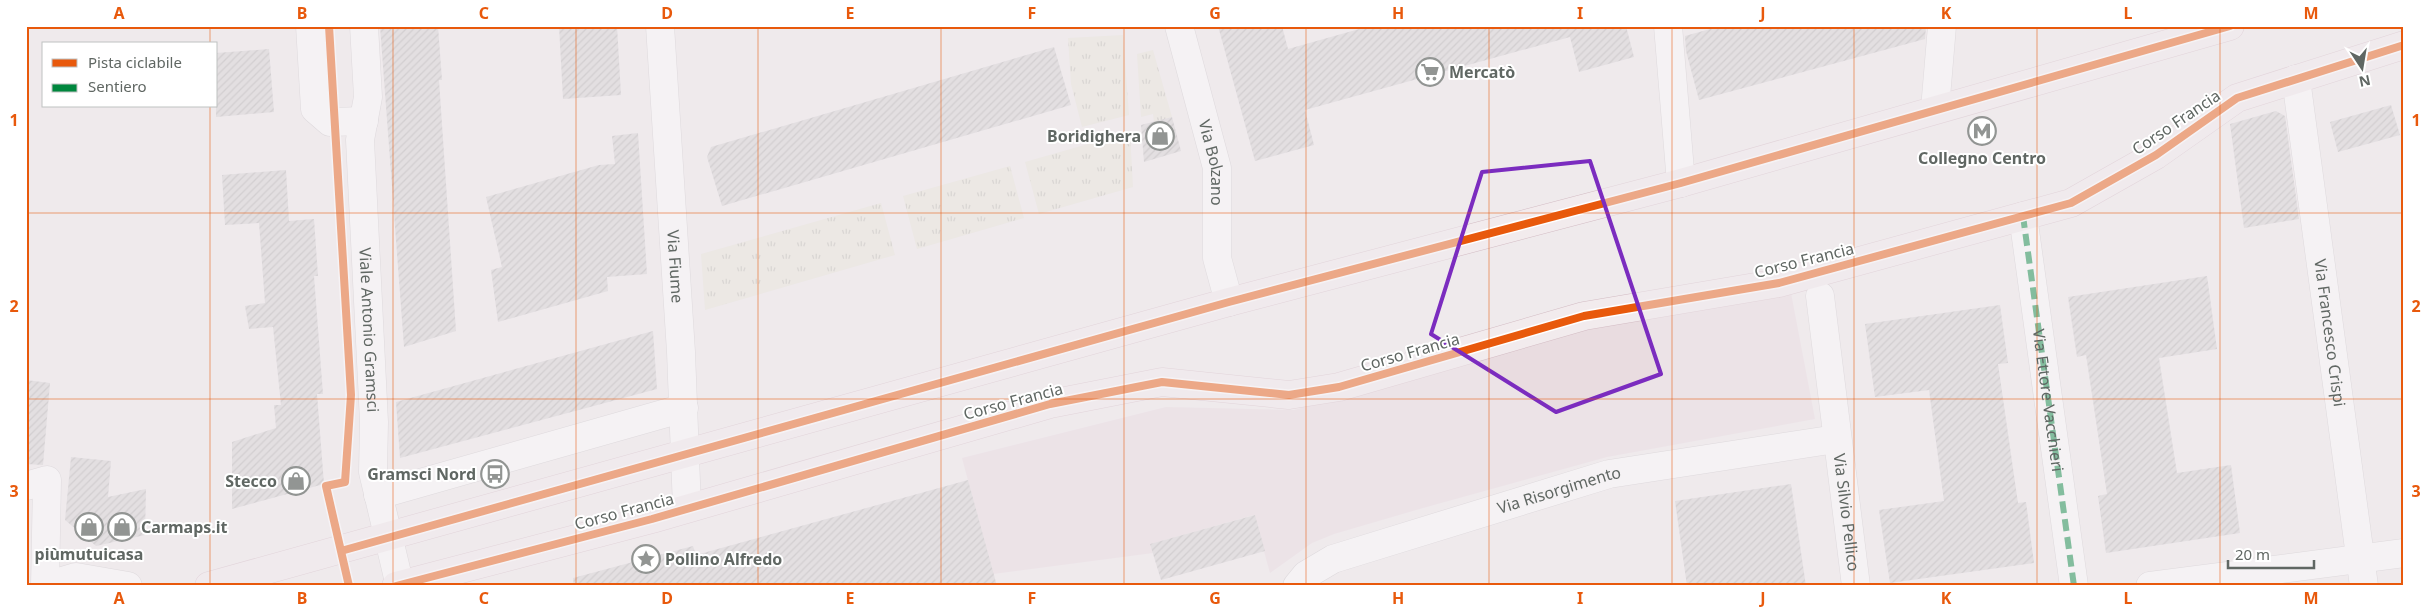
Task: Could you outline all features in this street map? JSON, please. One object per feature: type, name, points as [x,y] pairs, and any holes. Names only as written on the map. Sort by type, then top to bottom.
[{"type":"main road","points":[[209,586],[1229,302],[1680,183],[2230,26]]},
{"type":"main road","name":"Corso Francia","points":[[399,585],[687,508],[1050,404],[1162,382],[1290,395],[1339,387],[1584,316],[1779,283],[2071,203],[2156,155],[2237,98],[2404,45]]},
{"type":"street","points":[[310,26],[315,109],[330,122],[364,121]]},
{"type":"street","name":"Viale Antonio Gramsci","points":[[364,26],[368,97],[360,140],[374,422],[373,472],[399,585]]},
{"type":"street","name":"Via Fiume","points":[[660,26],[684,408],[687,508]]},
{"type":"street","name":"Via Bolzano","points":[[1178,26],[1217,168],[1217,258],[1229,302]]},
{"type":"street","points":[[1668,26],[1680,183]]},
{"type":"street","points":[[1935,109],[1942,26]]},
{"type":"street","name":"Via Francesco Crispi","points":[[2296,79],[2364,586]]},
{"type":"street","name":"Via Ettore Vacchieri","points":[[2023,216],[2074,586]]},
{"type":"street","points":[[1820,296],[1836,439]]},
{"type":"street","points":[[378,495],[684,408]]},
{"type":"street","name":"Via Risorgimento","points":[[1304,582],[1333,559],[1609,474],[1836,439]]},
{"type":"street","name":"Via Silvio Pellico","points":[[1836,439],[1856,586]]},
{"type":"street","points":[[26,486],[47,480],[45,586],[76,577],[128,586]]},
{"type":"street","points":[[2150,586],[2404,553]]},
{"type":"highlighted area","points":[[1590,161],[1661,374],[1556,412],[1431,334],[1482,172]]},
{"type":"shaded area","points":[[1791,293],[1815,419],[1607,457],[1423,508],[1334,534],[1312,543],[1270,573],[1254,515],[1151,544],[1153,553],[993,574],[962,458],[1166,407],[1294,410],[1560,333]]},
{"type":"green space","points":[[1123,35],[1129,115],[1082,127],[1071,84],[1068,38]]},
{"type":"green space","points":[[1153,50],[1172,117],[1154,122],[1153,114],[1141,117],[1137,54]]},
{"type":"green space","points":[[1130,132],[1133,187],[1039,214],[1025,162]]},
{"type":"green space","points":[[1010,166],[1024,218],[917,249],[903,196]]},
{"type":"green space","points":[[881,203],[895,255],[705,310],[701,254]]},
{"type":"building","points":[[380,26],[438,26],[442,80],[439,80],[456,331],[404,347]]},
{"type":"building","points":[[559,26],[617,26],[621,95],[563,99]]},
{"type":"building","points":[[1218,26],[1282,26],[1288,49],[1370,26],[1626,26],[1634,57],[1579,72],[1570,37],[1305,110],[1314,145],[1255,161]]},
{"type":"building","points":[[1721,26],[1926,26],[1925,39],[1699,100],[1686,51],[1685,36]]},
{"type":"building","points":[[1054,47],[1071,105],[722,206],[707,157],[711,147]]},
{"type":"building","points":[[269,49],[274,112],[216,117],[216,108],[218,108],[218,53]]},
{"type":"building","points":[[2391,105],[2400,135],[2338,152],[2330,122]]},
{"type":"building","points":[[2276,111],[2285,116],[2299,219],[2244,228],[2230,124]]},
{"type":"building","name":"Boridighera","points":[[1172,117],[1181,151],[1144,162],[1141,125]]},
{"type":"building","points":[[638,133],[647,274],[607,277],[608,291],[498,322],[491,270],[502,267],[486,197],[599,165],[615,164],[612,136]]},
{"type":"building","points":[[286,170],[289,221],[314,219],[318,276],[314,276],[323,394],[317,394],[324,484],[232,509],[232,442],[276,428],[274,405],[281,405],[273,327],[249,329],[245,306],[265,303],[259,223],[225,225],[222,175]]},
{"type":"building","points":[[2207,276],[2217,349],[2159,358],[2177,473],[2231,465],[2240,533],[2106,553],[2098,496],[2107,494],[2086,355],[2077,357],[2068,297]]},
{"type":"building","points":[[2000,305],[2008,363],[1998,364],[2018,503],[2026,502],[2034,563],[1890,583],[1879,510],[1944,501],[1929,390],[1875,397],[1865,324]]},
{"type":"building","points":[[653,331],[657,389],[400,458],[396,402]]},
{"type":"building","points":[[26,380],[50,383],[43,465],[26,464]]},
{"type":"building","points":[[71,457],[111,461],[108,497],[146,489],[145,535],[96,546],[65,520]]},
{"type":"building","points":[[968,480],[997,586],[574,586],[573,578],[693,546],[696,555]]},
{"type":"building","points":[[1791,484],[1806,586],[1687,586],[1675,501]]},
{"type":"building","points":[[1255,515],[1265,551],[1161,580],[1150,544]]},
{"type":"marked path","points":[[2023,216],[2074,586]]},
{"type":"cycle path","points":[[329,26],[351,395],[345,482],[326,486],[349,586]]},
{"type":"cycle path","points":[[341,551],[1229,302],[1681,183],[2230,26]]},
{"type":"cycle path","points":[[396,586],[652,519],[1050,404],[1162,382],[1289,395],[1339,387],[1584,316],[1779,283],[2071,203],[2156,155],[2237,98],[2404,45]]},
{"type":"place","name":"Mercatò","points":[[1430,72]]},
{"type":"place","name":"Collegno Centro","points":[[1982,131]]},
{"type":"place","name":"Boridighera","points":[[1160,136]]},
{"type":"place","name":"Gramsci Nord","points":[[495,474]]},
{"type":"place","name":"Stecco","points":[[296,481]]},
{"type":"place","name":"piùmutuicasa","points":[[89,527]]},
{"type":"place","name":"Carmaps.it","points":[[122,527]]},
{"type":"place","name":"Pollino Alfredo","points":[[646,559]]}]
